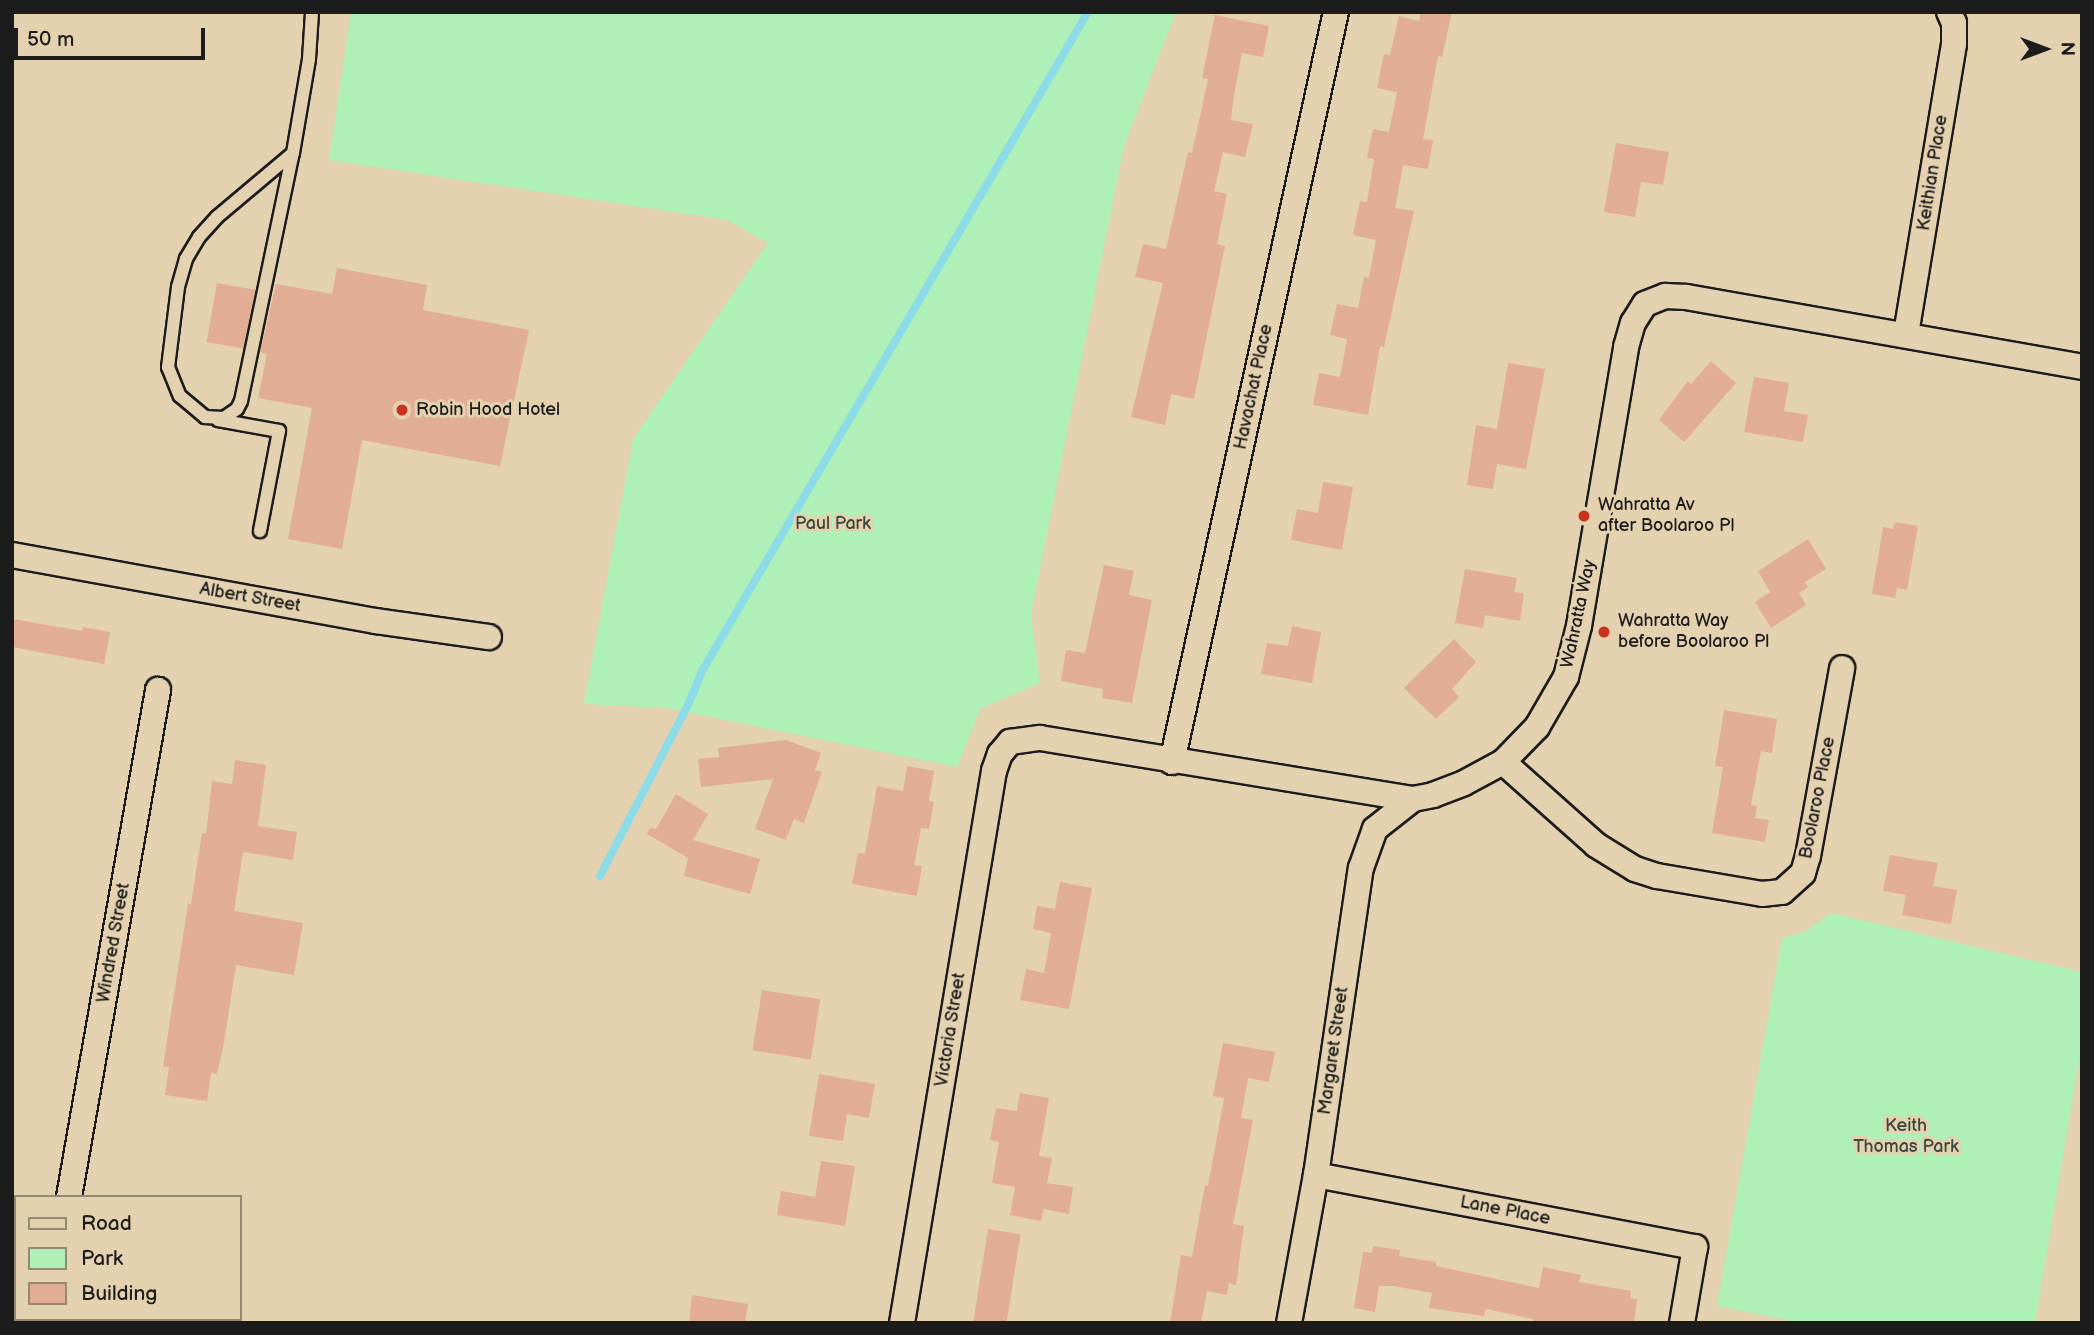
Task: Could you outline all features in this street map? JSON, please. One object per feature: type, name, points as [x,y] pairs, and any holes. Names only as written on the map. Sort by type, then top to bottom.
[{"type":"street","name":"Havachat Place","points":[[1172,761],[1336,12]]},
{"type":"street","name":"Keithian Place","points":[[1906,334],[1954,44],[1954,23],[1950,12]]},
{"type":"street","name":"Wahratta Way","points":[[1010,742],[1040,738],[1413,799],[1433,796],[1503,762],[1537,727],[1566,677],[1579,626],[1626,346],[1633,324],[1646,304],[1665,296],[1686,297],[1906,334],[2082,367]]},
{"type":"street","name":"Albert Street","points":[[12,555],[376,621],[489,636]]},
{"type":"street","name":"Boolaroo Place","points":[[1503,762],[1596,845],[1634,869],[1657,876],[1762,894],[1782,892],[1803,873],[1808,856],[1842,668]]},
{"type":"street","name":"Windred Street","points":[[69,1195],[158,690]]},
{"type":"street","name":"Victoria Street","points":[[902,1323],[994,771],[1000,754],[1010,742]]},
{"type":"street","name":"Margaret Street","points":[[1289,1323],[1316,1175],[1367,846],[1375,829],[1413,799]]},
{"type":"street","name":"Lane Place","points":[[1316,1175],[1695,1247],[1682,1323]]},
{"type":"lane","points":[[214,419],[231,415],[241,401],[293,153],[309,59],[313,12]]},
{"type":"lane","points":[[260,531],[279,432],[214,419],[187,404],[169,377],[168,357],[178,287],[186,259],[199,237],[217,217],[293,153]]},
{"type":"green space","name":"Paul Park","points":[[351,12],[1176,12],[1124,146],[1031,614],[1040,683],[980,709],[957,767],[666,708],[584,704],[633,439],[768,243],[727,220],[329,160]]},
{"type":"green space","name":"Keith Thomas Park","points":[[1831,913],[2082,972],[2082,1044],[2035,1323],[1803,1323],[1717,1306],[1782,938],[1804,932]]},
{"type":"building","points":[[1421,12],[1452,12],[1442,57],[1438,56],[1423,139],[1433,140],[1428,169],[1403,165],[1395,208],[1414,211],[1384,347],[1380,346],[1368,415],[1313,405],[1319,373],[1340,377],[1347,339],[1330,335],[1337,304],[1358,308],[1364,277],[1369,278],[1376,240],[1353,235],[1360,201],[1367,202],[1374,159],[1367,158],[1373,129],[1389,132],[1397,92],[1377,88],[1384,54],[1390,55],[1399,16],[1419,21]]},
{"type":"building","points":[[1215,15],[1269,26],[1263,57],[1242,53],[1234,95],[1231,120],[1253,124],[1245,157],[1223,152],[1214,191],[1227,194],[1217,244],[1225,246],[1194,399],[1171,394],[1165,425],[1131,417],[1163,283],[1135,277],[1143,244],[1166,249],[1188,152],[1192,153],[1208,79],[1202,78]]},
{"type":"building","points":[[1616,143],[1669,152],[1663,185],[1641,182],[1635,217],[1604,212]]},
{"type":"building","name":"Robin Hood Hotel","points":[[337,268],[427,285],[423,310],[529,330],[500,466],[362,440],[342,549],[288,539],[312,408],[258,398],[267,354],[260,352],[276,284],[332,294]]},
{"type":"building","points":[[217,283],[255,290],[245,349],[207,342]]},
{"type":"building","points":[[1711,361],[1736,383],[1684,442],[1659,420],[1688,381],[1691,384]]},
{"type":"building","points":[[1508,363],[1545,369],[1526,469],[1497,464],[1493,489],[1467,485],[1476,425],[1497,429]]},
{"type":"building","points":[[1754,377],[1789,383],[1784,411],[1808,415],[1803,442],[1744,432]]},
{"type":"building","points":[[1323,482],[1353,487],[1342,550],[1291,540],[1297,509],[1318,513]]},
{"type":"building","points":[[1895,522],[1918,526],[1907,590],[1897,588],[1895,598],[1872,594],[1883,527],[1893,529]]},
{"type":"building","points":[[1808,539],[1826,569],[1805,582],[1808,587],[1799,593],[1806,605],[1771,628],[1755,602],[1770,592],[1758,571]]},
{"type":"building","points":[[1104,565],[1134,571],[1129,595],[1152,600],[1132,703],[1102,698],[1103,689],[1061,681],[1066,650],[1085,653]]},
{"type":"building","points":[[1465,569],[1517,578],[1514,592],[1524,593],[1520,621],[1485,615],[1483,628],[1455,623]]},
{"type":"building","points":[[12,619],[82,631],[83,627],[110,632],[104,664],[12,647]]},
{"type":"building","points":[[1292,626],[1321,632],[1312,683],[1261,674],[1267,643],[1288,646]]},
{"type":"building","points":[[1454,639],[1476,662],[1452,689],[1459,697],[1436,719],[1404,688]]},
{"type":"building","points":[[1724,710],[1777,719],[1772,753],[1761,751],[1751,805],[1757,806],[1755,818],[1769,820],[1765,842],[1712,833],[1723,767],[1715,766]]},
{"type":"building","points":[[786,740],[821,753],[815,770],[822,772],[804,823],[794,819],[786,840],[755,829],[773,779],[701,787],[698,759],[719,757],[718,748]]},
{"type":"building","points":[[235,760],[266,765],[258,826],[297,832],[293,860],[243,852],[234,911],[303,923],[294,975],[236,965],[224,1043],[217,1074],[211,1073],[207,1101],[165,1095],[169,1067],[163,1067],[168,1033],[188,904],[191,904],[202,833],[206,834],[212,781],[232,784]]},
{"type":"building","points":[[907,766],[934,771],[929,801],[934,802],[929,829],[921,828],[914,865],[922,866],[917,896],[852,884],[858,853],[865,854],[877,786],[903,791]]},
{"type":"building","points":[[676,794],[708,814],[693,840],[760,859],[750,894],[684,876],[688,858],[647,834],[650,828],[656,829]]},
{"type":"building","points":[[1890,855],[1938,863],[1933,886],[1957,890],[1951,924],[1902,915],[1906,895],[1883,891]]},
{"type":"building","points":[[1060,882],[1092,888],[1069,1009],[1020,1000],[1026,969],[1044,973],[1051,933],[1033,929],[1037,906],[1055,909]]},
{"type":"building","points":[[762,990],[820,999],[811,1059],[752,1050]]},
{"type":"building","points":[[1223,1043],[1275,1052],[1269,1082],[1248,1078],[1241,1118],[1253,1120],[1233,1224],[1244,1226],[1236,1285],[1229,1283],[1227,1295],[1207,1291],[1201,1323],[1170,1323],[1181,1255],[1192,1257],[1205,1185],[1208,1186],[1224,1098],[1213,1096]]},
{"type":"building","points":[[819,1074],[875,1084],[869,1118],[847,1114],[843,1141],[809,1136]]},
{"type":"building","points":[[1020,1093],[1049,1098],[1039,1156],[1052,1158],[1047,1183],[1073,1187],[1069,1214],[1044,1209],[1041,1221],[1010,1215],[1015,1187],[992,1183],[999,1142],[990,1140],[996,1108],[1017,1111]]},
{"type":"building","points":[[821,1161],[855,1166],[845,1226],[777,1215],[781,1191],[815,1197]]},
{"type":"building","points":[[988,1229],[1021,1234],[1007,1323],[973,1323]]},
{"type":"building","points":[[1373,1246],[1400,1250],[1399,1256],[1436,1262],[1436,1266],[1539,1288],[1543,1267],[1581,1275],[1579,1282],[1631,1291],[1630,1298],[1637,1299],[1634,1323],[1533,1323],[1533,1319],[1486,1309],[1484,1316],[1429,1308],[1432,1293],[1394,1286],[1379,1286],[1375,1312],[1354,1308],[1363,1252],[1372,1253]]},
{"type":"building","points":[[692,1295],[748,1304],[745,1323],[689,1323]]},
{"type":"waterway","points":[[600,876],[687,707],[702,671],[1088,12]]},
{"type":"place","name":"Robin Hood Hotel","points":[[402,410]]},
{"type":"place","name":"Wahratta Av after Boolaroo Pl","points":[[1584,516]]},
{"type":"place","name":"Wahratta Way before Boolaroo Pl","points":[[1604,632]]}]
